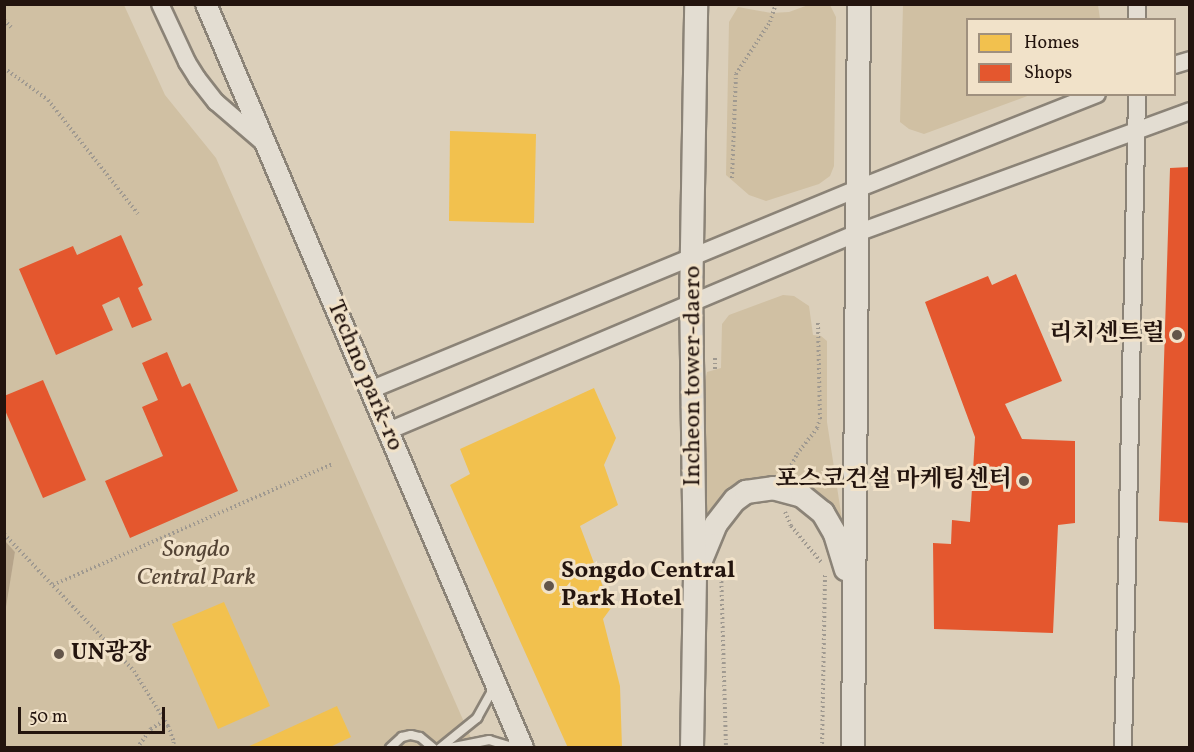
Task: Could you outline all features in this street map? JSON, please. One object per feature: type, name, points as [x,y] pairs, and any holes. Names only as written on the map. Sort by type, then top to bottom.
[{"type":"main road","name":"Incheon tower-daero","points":[[692,747],[695,575],[691,303],[696,4]]},
{"type":"main road","points":[[853,747],[852,587],[860,4]]},
{"type":"main road","points":[[695,575],[724,512],[746,492],[773,488],[802,496],[823,513],[835,534],[852,587]]},
{"type":"street","points":[[160,4],[197,78],[216,102],[266,145]]},
{"type":"street","name":"Techno park-ro","points":[[206,4],[523,747]]},
{"type":"street","points":[[370,390],[857,189],[1092,96]]},
{"type":"street","points":[[1123,747],[1137,96]]},
{"type":"street","points":[[388,431],[857,233],[1190,111]]},
{"type":"lane","points":[[440,747],[477,718],[491,693],[491,675]]},
{"type":"lane","points":[[390,747],[402,737],[411,735],[420,737],[434,747]]},
{"type":"lane","points":[[449,747],[489,740],[515,747]]},
{"type":"path","points":[[732,178],[736,74],[770,22],[776,4]]},
{"type":"path","points":[[4,20],[11,27]]},
{"type":"path","points":[[4,69],[48,100],[138,214]]},
{"type":"path","points":[[786,474],[797,454],[817,428],[820,419],[818,321]]},
{"type":"path","points":[[53,585],[332,464]]},
{"type":"path","points":[[783,508],[791,526],[822,562],[825,571],[822,747]]},
{"type":"path","points":[[4,534],[135,671],[173,736],[172,747]]},
{"type":"path","points":[[721,557],[726,747]]},
{"type":"path","points":[[137,747],[151,729],[165,720]]},
{"type":"green space","points":[[811,4],[830,5],[836,17],[834,166],[830,176],[819,184],[766,201],[749,195],[726,175],[729,22],[738,7],[771,13],[789,12]]},
{"type":"green space","name":"Songdo Central Park","points":[[5,5],[124,5],[165,95],[216,158],[475,747],[5,747],[4,613],[15,552],[4,541]]},
{"type":"green space","points":[[903,5],[1098,5],[1100,18],[966,18],[966,96],[1027,96],[924,134],[909,129],[900,122]]},
{"type":"green space","points":[[783,295],[794,296],[809,306],[813,335],[821,336],[827,341],[827,422],[843,526],[838,513],[830,503],[808,486],[788,479],[769,477],[742,483],[704,528],[705,381],[707,372],[721,368],[722,324],[729,315]]},
{"type":"shaded area","points":[[5,541],[15,552],[5,613]]},
{"type":"building: Homes","points":[[450,131],[536,134],[534,223],[449,221]]},
{"type":"building: Homes","name":"Songdo Central Park Hotel","points":[[594,388],[616,438],[604,465],[618,505],[580,526],[611,608],[603,619],[620,686],[622,748],[568,748],[450,485],[470,474],[460,449]]},
{"type":"building: Homes","points":[[224,602],[270,706],[218,729],[172,624]]},
{"type":"building: Homes","points":[[337,706],[351,737],[328,748],[245,748]]},
{"type":"building: Shops","name":"리치센트럴","points":[[1190,167],[1190,523],[1159,521],[1170,168]]},
{"type":"building: Shops","points":[[121,235],[143,285],[138,288],[152,320],[132,328],[119,297],[102,305],[113,330],[56,355],[19,269],[73,246],[77,255]]},
{"type":"building: Shops","name":"포스코건설 마케팅센터","points":[[1016,274],[1062,381],[1005,404],[1022,439],[1075,441],[1075,523],[1058,525],[1053,633],[934,629],[933,543],[951,544],[952,520],[970,522],[975,437],[925,302],[988,276],[992,285]]},
{"type":"building: Shops","points":[[167,352],[182,387],[190,383],[238,491],[130,538],[105,481],[163,456],[142,407],[158,400],[142,363]]},
{"type":"building: Shops","points":[[43,380],[86,480],[43,498],[4,408],[4,396]]},
{"type":"place","name":"리치센트럴","points":[[1177,335]]},
{"type":"place","name":"포스코건설 마케팅센터","points":[[1024,481]]},
{"type":"place","name":"Songdo Central Park Hotel","points":[[549,586]]},
{"type":"place","name":"UN광장","points":[[59,654]]}]
